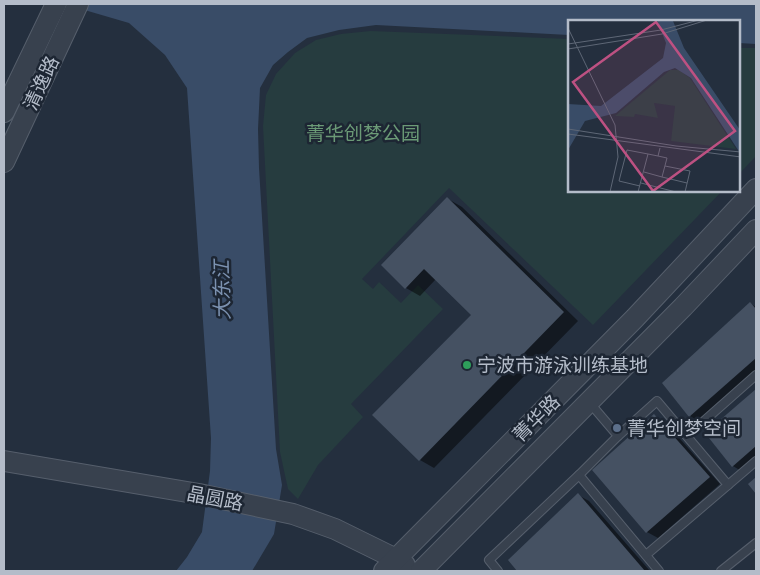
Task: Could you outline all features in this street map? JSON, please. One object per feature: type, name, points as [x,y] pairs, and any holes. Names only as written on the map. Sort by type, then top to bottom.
[{"type":"street","name":"清逸路","points":[[4,112],[56,4]]},
{"type":"street","name":"清逸路","points":[[4,162],[76,9]]},
{"type":"street","name":"菁华路","points":[[390,565],[635,318],[756,189]]},
{"type":"street","name":"菁华路","points":[[420,571],[683,307],[756,230]]},
{"type":"street","name":"晶圆路","points":[[4,461],[199,494],[292,514],[335,529],[390,565],[414,571]]},
{"type":"lane","points":[[687,436],[756,375]]},
{"type":"lane","points":[[498,571],[489,560],[657,401],[728,485]]},
{"type":"lane","points":[[589,402],[618,436]]},
{"type":"lane","points":[[646,556],[756,461]]},
{"type":"lane","points":[[579,475],[659,571]]},
{"type":"lane","points":[[721,571],[756,543]]},
{"type":"green space","name":"菁华创梦公园","points":[[371,31],[568,39],[568,192],[721,192],[593,325],[449,188],[362,279],[373,289],[379,282],[401,303],[418,285],[443,309],[351,404],[363,417],[318,465],[298,499],[288,489],[280,452],[263,126],[266,95],[276,74],[295,53],[316,40],[341,34]]},
{"type":"green space","points":[[740,48],[756,48],[756,156],[740,173]]},
{"type":"water","name":"大东江","points":[[64,4],[756,4],[756,44],[740,43],[740,20],[568,20],[568,35],[376,25],[339,30],[307,38],[273,65],[260,88],[258,129],[276,449],[282,485],[274,534],[252,571],[176,571],[202,532],[210,471],[211,438],[187,88],[165,55],[129,23]]},
{"type":"building","name":"宁波市游泳训练基地","points":[[447,197],[564,312],[419,461],[372,415],[471,315],[424,269],[405,289],[381,265]]},
{"type":"building","points":[[750,302],[756,309],[756,358],[689,417],[662,383]]},
{"type":"building","points":[[756,389],[756,446],[732,467],[705,433]]},
{"type":"building","points":[[654,414],[710,477],[646,533],[592,470]]},
{"type":"building","points":[[756,477],[756,494],[748,484]]},
{"type":"building","points":[[578,493],[645,571],[517,571],[508,560]]},
{"type":"place","name":"宁波市游泳训练基地","points":[[467,365]]},
{"type":"place","name":"菁华创梦空间","points":[[617,428]]}]
